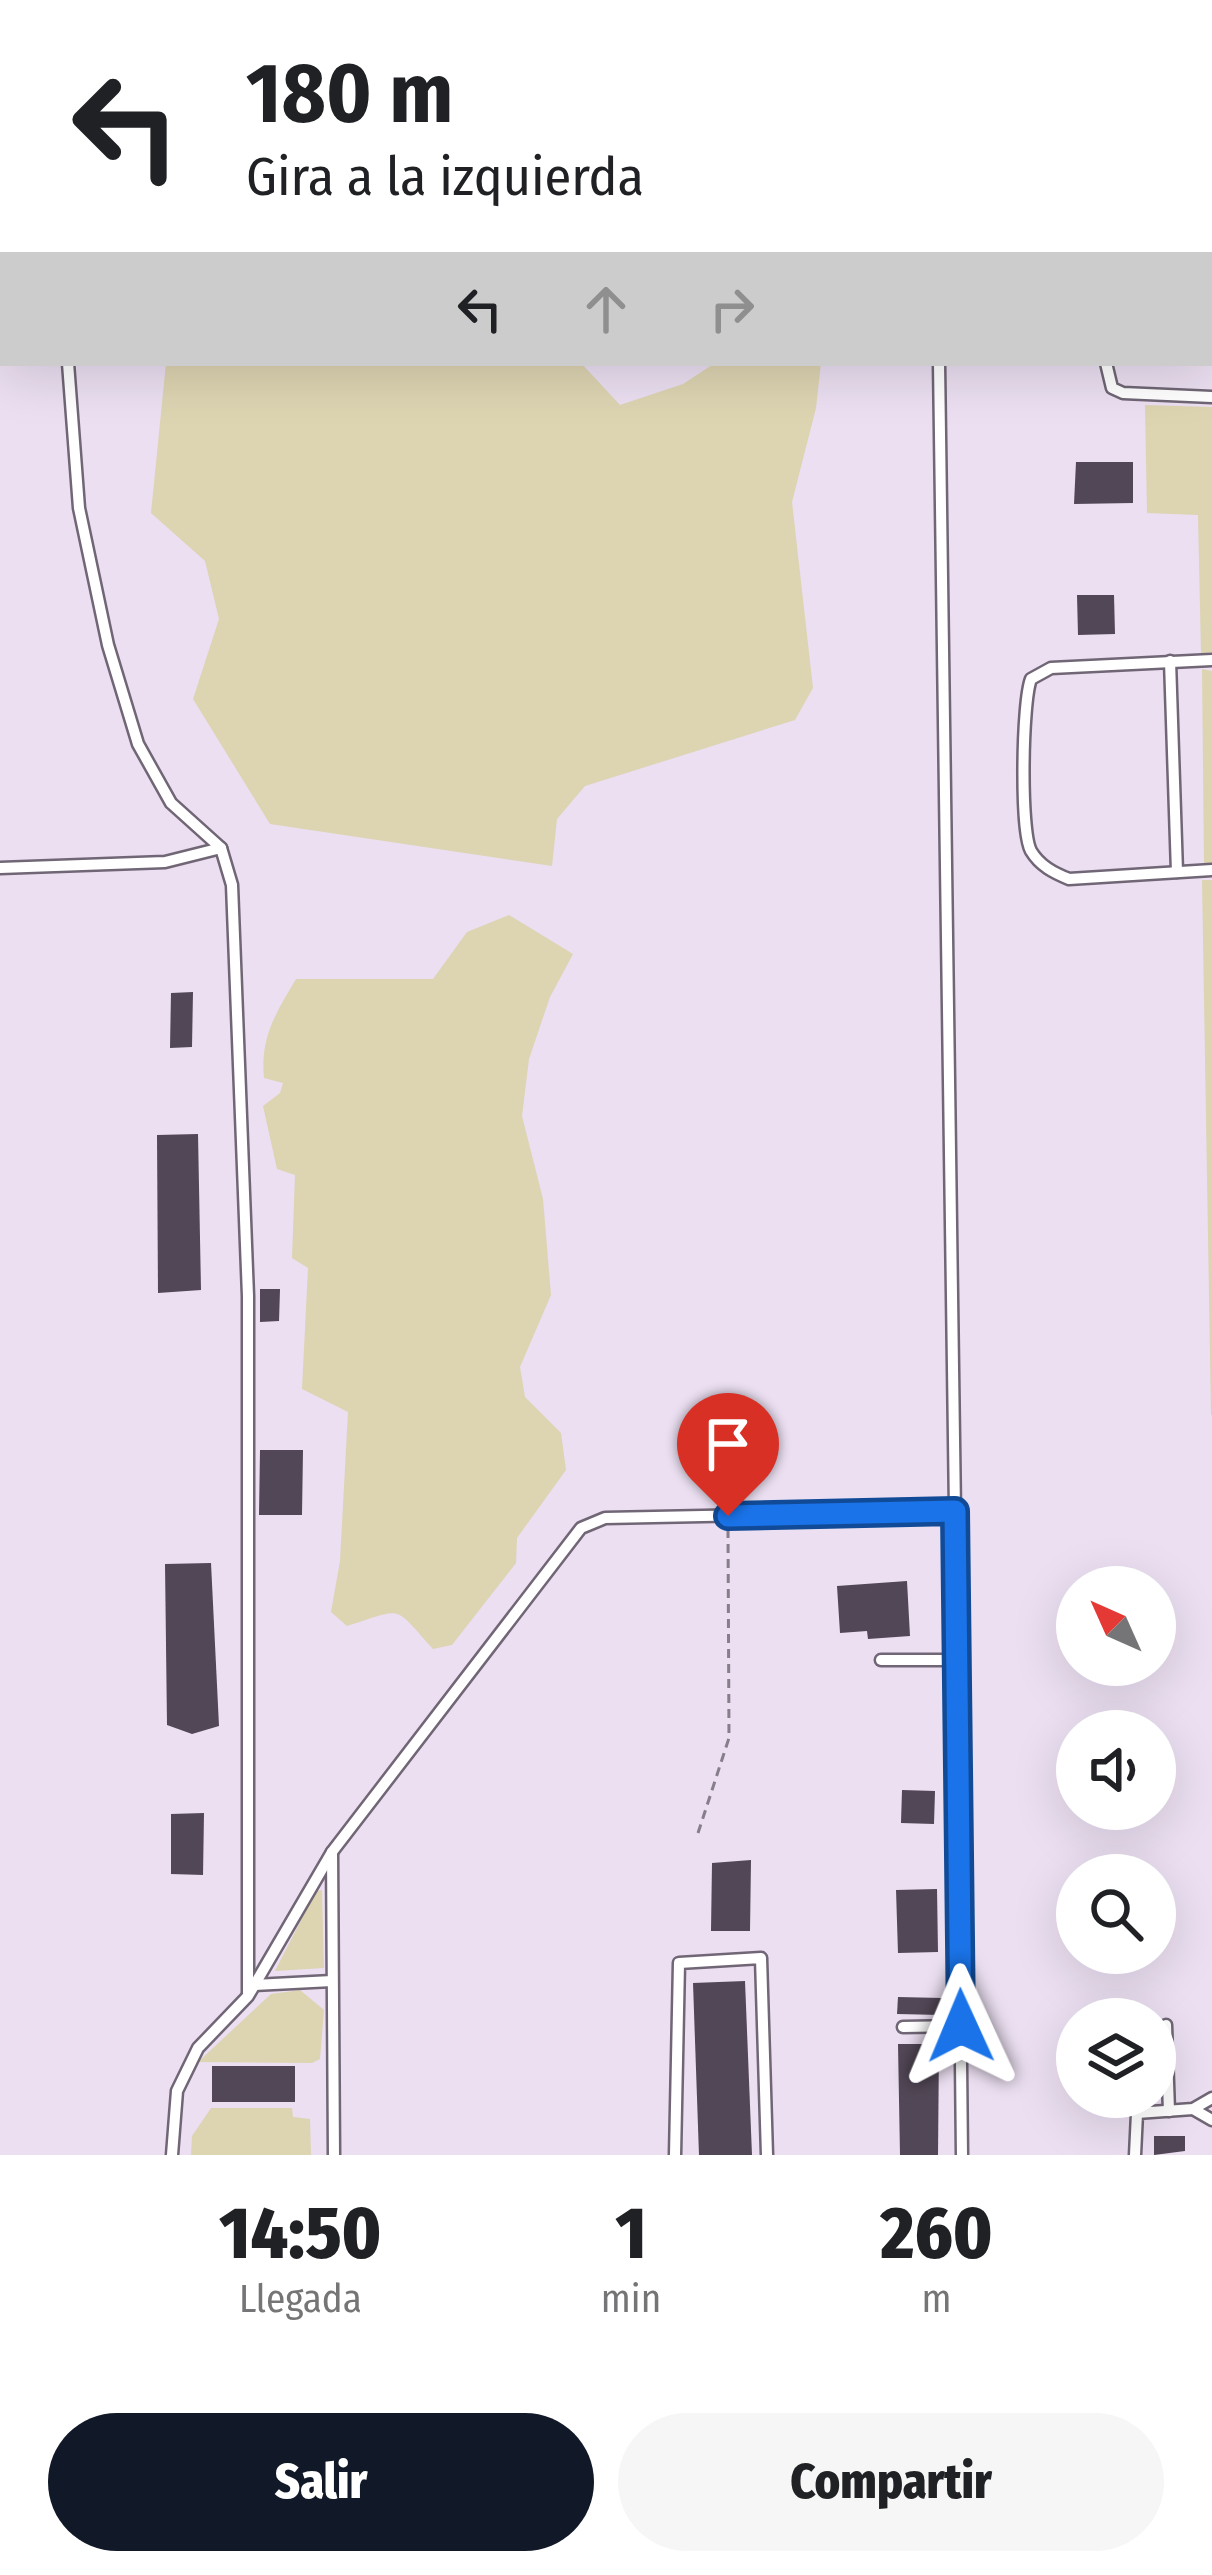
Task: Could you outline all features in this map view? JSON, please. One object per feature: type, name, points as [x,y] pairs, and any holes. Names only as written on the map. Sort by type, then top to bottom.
[{"type":"lane","points":[[68,366],[79,508],[108,645],[138,744],[171,802],[220,848],[232,885],[248,1296],[251,1990]]},
{"type":"lane","points":[[938,366],[962,2155]]},
{"type":"lane","points":[[1107,366],[1112,388],[1123,393],[1212,397]]},
{"type":"lane","points":[[1212,660],[1052,668],[1031,679],[1022,702],[1029,848],[1048,870],[1069,880],[1212,870]]},
{"type":"lane","points":[[1170,661],[1177,872]]},
{"type":"lane","points":[[0,868],[166,862],[220,848]]},
{"type":"lane","points":[[172,2155],[177,2091],[184,2069],[251,1990],[332,1852],[581,1528],[605,1518],[955,1511]]},
{"type":"lane","points":[[881,1660],[956,1660]]},
{"type":"lane","points":[[332,1852],[334,2155]]},
{"type":"lane","points":[[675,2155],[680,1963],[761,1958],[767,2155]]},
{"type":"lane","points":[[251,1990],[332,1981]]},
{"type":"lane","points":[[903,2027],[961,2026]]},
{"type":"lane","points":[[1176,2110],[1192,2109],[1212,2098]]},
{"type":"lane","points":[[1192,2109],[1212,2120]]},
{"type":"lane","points":[[1135,2155],[1137,2118]]},
{"type":"path","points":[[698,1833],[729,1738],[728,1516]]},
{"type":"shaded area","points":[[166,366],[584,366],[620,405],[683,384],[710,366],[821,366],[816,408],[792,502],[813,688],[795,720],[585,786],[557,819],[552,866],[270,824],[193,699],[219,619],[205,561],[151,513]]},
{"type":"shaded area","points":[[1145,405],[1212,407],[1212,652],[1201,654],[1198,515],[1147,513]]},
{"type":"shaded area","points":[[1202,669],[1212,671],[1212,863],[1204,864]]},
{"type":"shaded area","points":[[1202,880],[1212,880],[1212,1416],[1211,1414]]},
{"type":"shaded area","points":[[509,915],[573,954],[550,997],[529,1059],[522,1116],[543,1199],[551,1295],[520,1367],[525,1397],[561,1433],[566,1470],[517,1538],[516,1563],[452,1645],[433,1649],[396,1614],[347,1626],[331,1612],[340,1561],[348,1412],[302,1389],[308,1268],[292,1258],[295,1175],[277,1169],[263,1106],[280,1093],[283,1083],[264,1078],[264,1050],[276,1014],[296,979],[433,979],[467,932]]},
{"type":"shaded area","points":[[322,1890],[324,1968],[275,1971],[316,1891]]},
{"type":"shaded area","points":[[300,1990],[324,2010],[320,2059],[312,2063],[198,2062],[271,1994]]},
{"type":"shaded area","points":[[211,2108],[292,2108],[293,2117],[310,2119],[311,2155],[191,2155],[192,2136]]},
{"type":"building","points":[[1076,462],[1133,462],[1133,503],[1074,504]]},
{"type":"building","points":[[1077,595],[1114,595],[1115,634],[1078,635]]},
{"type":"building","points":[[193,992],[192,1047],[170,1048],[171,993]]},
{"type":"building","points":[[198,1134],[201,1290],[158,1293],[157,1135]]},
{"type":"building","points":[[260,1289],[280,1289],[279,1321],[260,1322]]},
{"type":"building","points":[[260,1450],[303,1450],[302,1515],[259,1515]]},
{"type":"building","points":[[211,1563],[219,1726],[192,1734],[167,1725],[165,1564]]},
{"type":"building","points":[[907,1581],[910,1636],[868,1639],[867,1631],[840,1633],[837,1586]]},
{"type":"building","points":[[902,1790],[935,1791],[934,1824],[901,1823]]},
{"type":"building","points":[[204,1813],[203,1875],[171,1874],[171,1814]]},
{"type":"building","points":[[751,1860],[750,1931],[711,1931],[712,1863]]},
{"type":"building","points":[[937,1889],[938,1952],[898,1953],[896,1890]]},
{"type":"building","points":[[745,1981],[752,2155],[699,2155],[693,1983]]},
{"type":"building","points":[[898,1997],[942,1998],[941,2015],[897,2014]]},
{"type":"building","points":[[898,2044],[939,2044],[938,2155],[900,2155]]},
{"type":"building","points":[[212,2066],[295,2066],[295,2102],[212,2102]]},
{"type":"building","points":[[1154,2136],[1185,2136],[1185,2151],[1154,2155]]},
{"type":"route","points":[[728,1516],[955,1511],[961,2026]]}]
